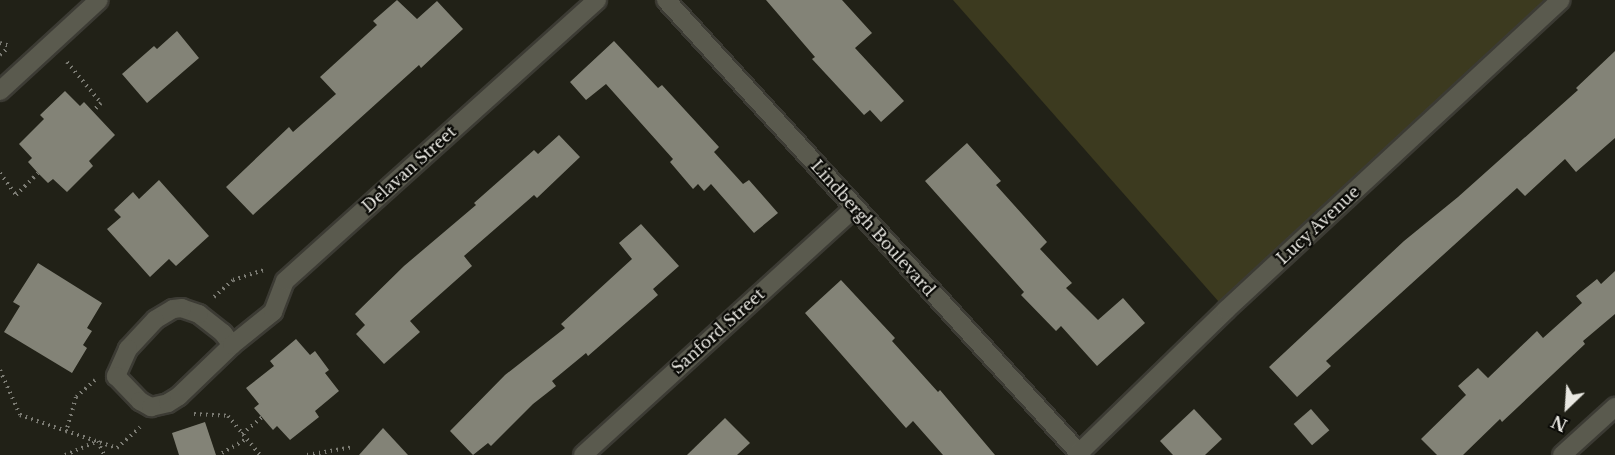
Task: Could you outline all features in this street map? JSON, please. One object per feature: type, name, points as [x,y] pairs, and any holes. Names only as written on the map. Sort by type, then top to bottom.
[{"type":"street","points":[[0,91],[99,0]]},
{"type":"street","name":"Delavan Street","points":[[232,345],[223,333],[200,314],[182,308],[173,309],[155,320],[128,349],[116,376],[140,401],[157,407],[179,396],[232,345],[273,312],[285,281],[597,0]]},
{"type":"street","name":"Lindbergh Boulevard","points":[[666,0],[1079,454]]},
{"type":"street","name":"Lucy Avenue","points":[[1079,454],[1226,310],[1561,0]]},
{"type":"street","name":"Sanford Street","points":[[582,455],[854,208]]},
{"type":"street","points":[[1562,455],[1615,407]]},
{"type":"path","points":[[0,43],[10,46]]},
{"type":"path","points":[[64,58],[101,103],[93,111]]},
{"type":"path","points":[[0,173],[16,195],[38,173]]},
{"type":"path","points":[[205,295],[214,297],[233,280],[282,264],[292,275]]},
{"type":"path","points":[[0,370],[20,415],[117,448],[146,423]]},
{"type":"path","points":[[66,431],[76,397],[99,376]]},
{"type":"path","points":[[185,416],[228,416],[260,455]]},
{"type":"path","points":[[242,434],[262,417]]},
{"type":"path","points":[[222,453],[246,439]]},
{"type":"path","points":[[65,455],[98,441]]},
{"type":"path","points":[[98,441],[104,455]]},
{"type":"path","points":[[307,455],[353,447]]},
{"type":"shaded area","points":[[953,0],[1561,0],[1226,310]]},
{"type":"building","points":[[397,0],[417,19],[437,1],[463,29],[421,68],[419,65],[253,215],[226,187],[289,127],[293,132],[336,94],[320,77],[377,25],[373,21]]},
{"type":"building","points":[[766,0],[842,0],[872,33],[855,48],[904,101],[881,122],[870,110],[864,115],[812,59],[815,57]]},
{"type":"building","points":[[177,31],[199,58],[147,103],[122,74],[154,46],[157,49]]},
{"type":"building","points":[[614,41],[658,88],[662,85],[719,147],[714,152],[743,184],[749,180],[778,213],[754,233],[711,184],[704,191],[698,184],[693,189],[670,162],[673,159],[606,84],[586,100],[570,82]]},
{"type":"building","points":[[1615,51],[1615,138],[1576,172],[1565,159],[1525,196],[1517,188],[1326,361],[1331,366],[1297,397],[1269,367],[1404,241],[1458,197],[1578,90],[1576,88]]},
{"type":"building","points":[[65,91],[80,106],[84,102],[115,135],[89,161],[93,166],[67,192],[53,179],[48,183],[28,162],[32,158],[19,144],[44,119],[40,115]]},
{"type":"building","points":[[559,135],[580,157],[537,198],[534,195],[464,256],[472,266],[410,321],[420,332],[384,364],[356,334],[365,325],[355,314],[404,266],[476,205],[474,203],[534,150],[538,154]]},
{"type":"building","points":[[967,143],[1001,181],[996,185],[1047,242],[1040,249],[1072,283],[1066,288],[1098,320],[1123,298],[1145,323],[1097,366],[1061,326],[1056,331],[1021,295],[1024,292],[925,181]]},
{"type":"building","points":[[159,180],[209,236],[176,266],[169,259],[150,277],[107,229],[121,217],[114,210],[133,192],[139,199]]},
{"type":"building","points":[[641,224],[679,266],[653,289],[658,295],[588,356],[586,353],[552,381],[556,386],[533,404],[491,446],[488,443],[473,455],[450,431],[505,375],[565,328],[561,324],[632,259],[619,243]]},
{"type":"building","points":[[38,263],[102,303],[87,328],[92,331],[83,345],[87,348],[72,373],[4,332],[20,306],[13,302]]},
{"type":"building","points":[[1615,271],[1615,314],[1583,341],[1585,344],[1502,422],[1500,419],[1463,455],[1437,455],[1421,439],[1466,395],[1458,386],[1478,368],[1488,378],[1537,331],[1543,338],[1582,303],[1576,296],[1597,279],[1601,284]]},
{"type":"building","points":[[841,280],[895,338],[892,341],[938,392],[940,390],[995,455],[943,455],[913,421],[906,428],[805,313]]},
{"type":"building","points":[[296,339],[310,355],[315,351],[329,370],[325,373],[339,391],[315,411],[319,417],[290,440],[277,426],[273,430],[254,408],[259,404],[246,388],[274,366],[270,361]]},
{"type":"building","points":[[1194,409],[1222,439],[1205,455],[1173,455],[1160,441]]},
{"type":"building","points":[[1311,409],[1329,430],[1312,445],[1294,424]]},
{"type":"building","points":[[725,418],[750,443],[737,455],[687,455]]},
{"type":"building","points":[[205,422],[216,455],[179,455],[172,433]]},
{"type":"building","points":[[383,428],[408,455],[359,455]]}]
